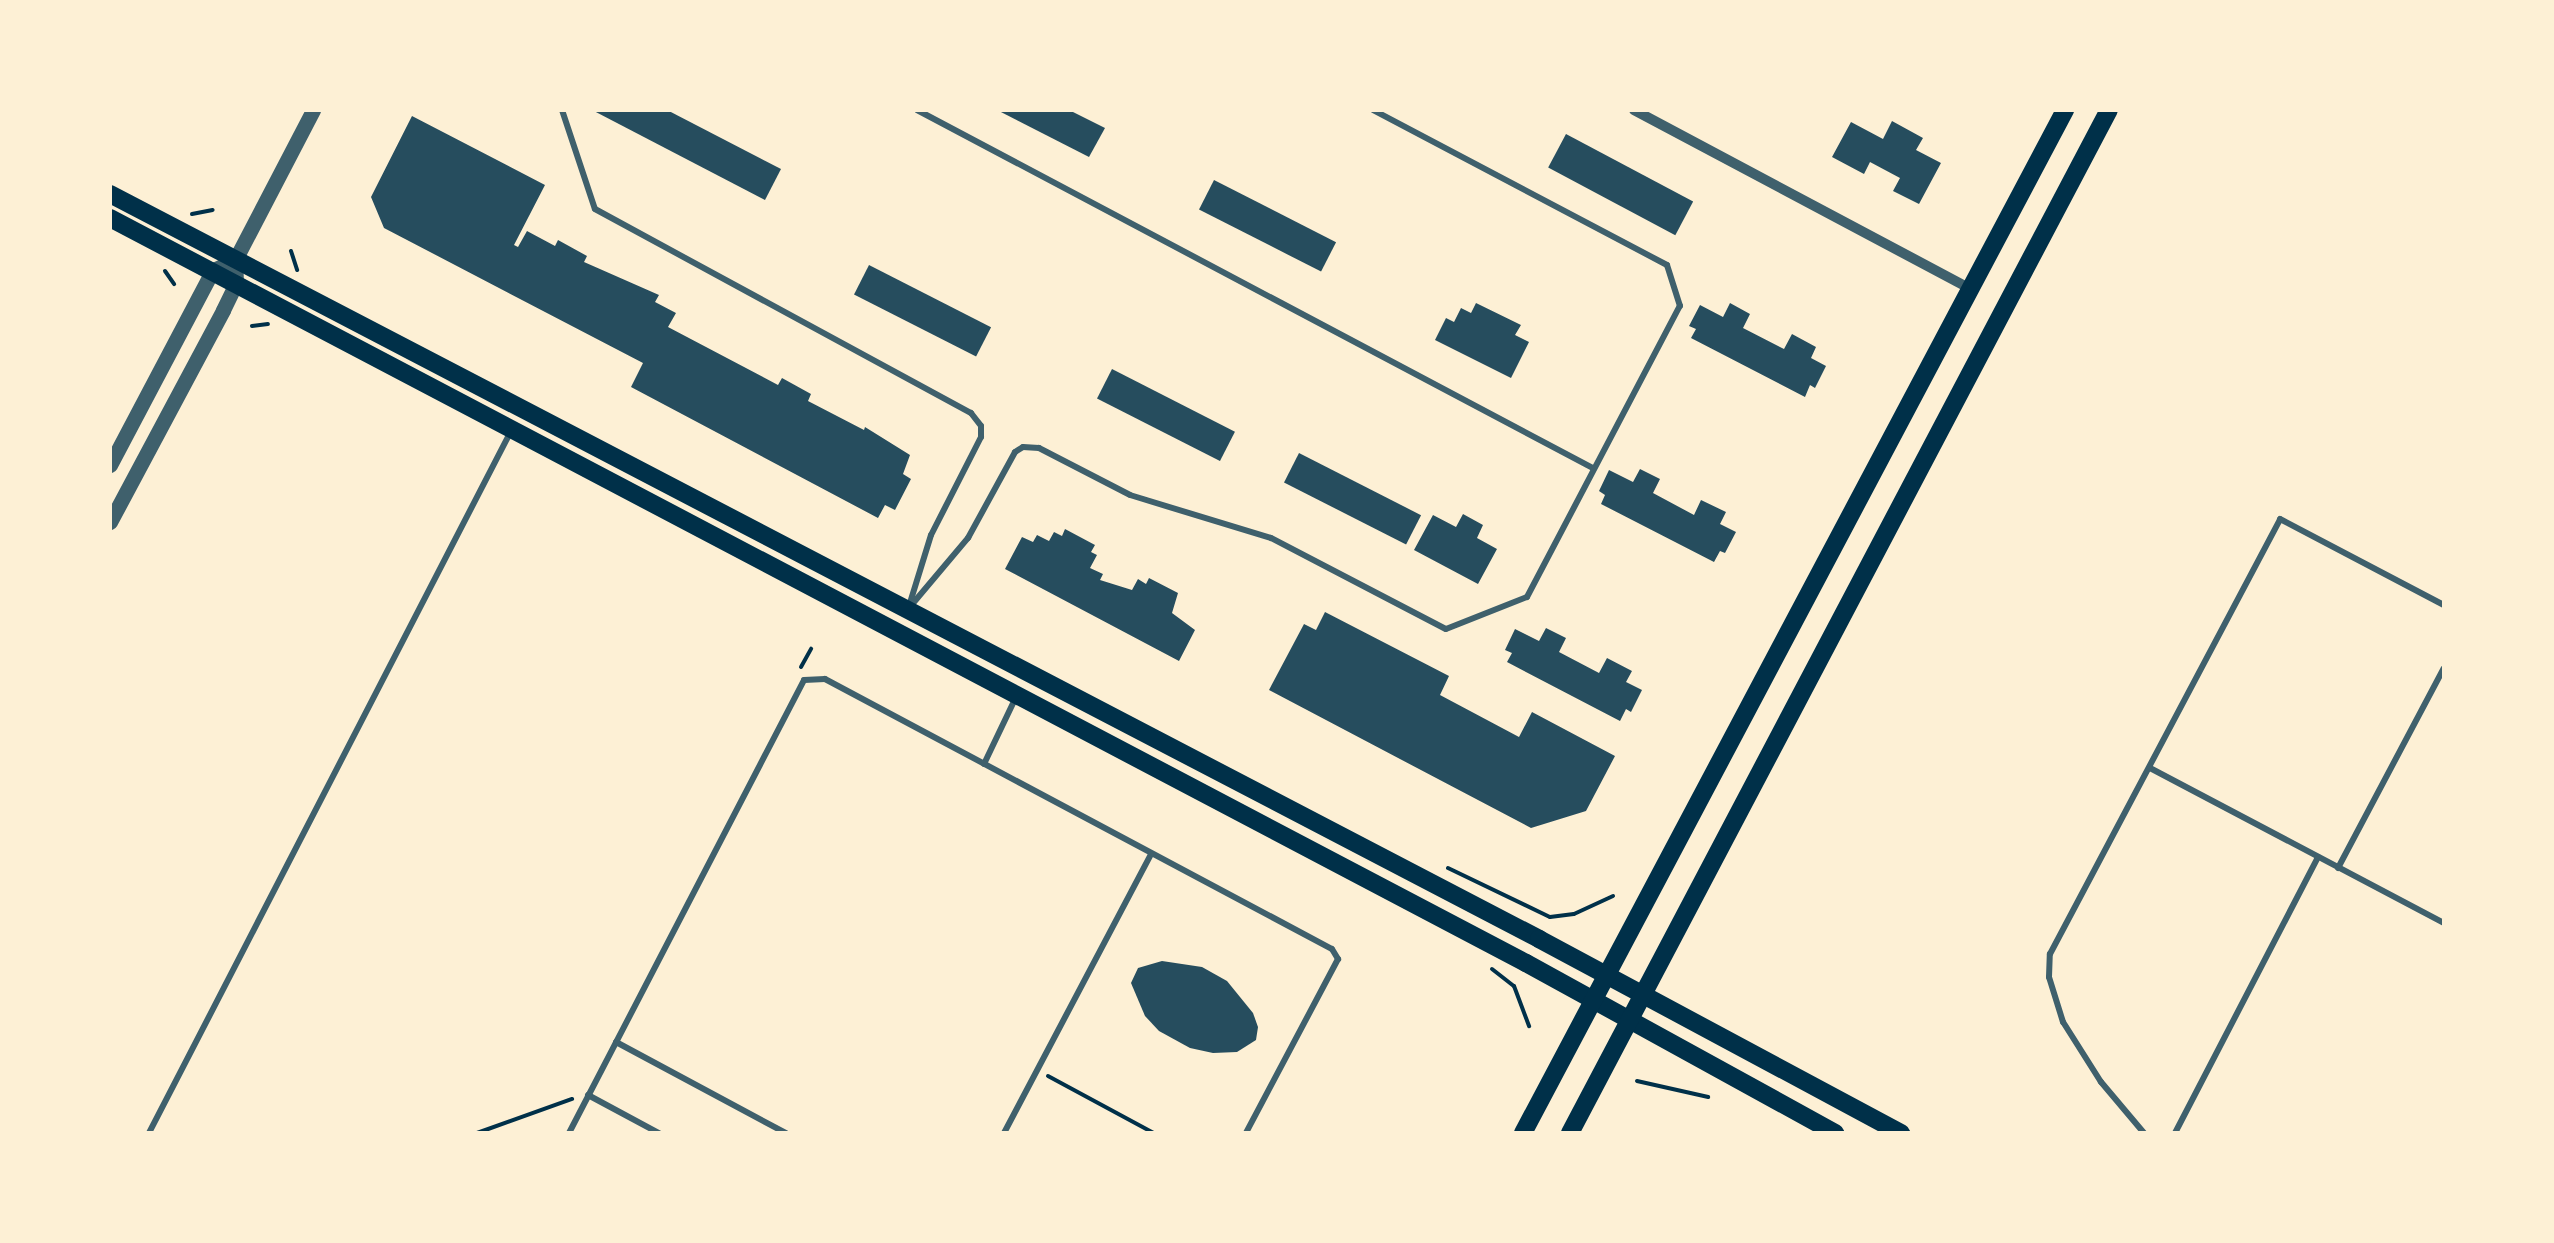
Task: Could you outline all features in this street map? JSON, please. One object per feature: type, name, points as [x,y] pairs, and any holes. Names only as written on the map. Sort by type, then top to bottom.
[{"type":"main road","points":[[1524,1133],[2065,110]]},
{"type":"main road","points":[[1570,1133],[2109,110]]},
{"type":"main road","points":[[110,194],[1608,975],[1901,1133]]},
{"type":"main road","points":[[110,218],[1593,1000],[1835,1133]]},
{"type":"street","points":[[110,522],[236,284],[235,260],[313,110]]},
{"type":"street","points":[[1634,110],[1970,289]]},
{"type":"street","points":[[110,465],[214,270],[235,260]]},
{"type":"lane","points":[[562,110],[595,209],[971,413],[981,426],[981,437],[931,535],[908,610]]},
{"type":"lane","points":[[918,110],[1593,468]]},
{"type":"lane","points":[[908,610],[968,538],[1014,452],[1023,447],[1039,448],[1130,495],[1271,538],[1446,629],[1527,597],[1680,306],[1667,265],[1374,110]]},
{"type":"lane","points":[[148,1133],[511,430]]},
{"type":"lane","points":[[2144,1133],[2100,1082],[2064,1022],[2049,976],[2050,954],[2280,519],[2444,606]]},
{"type":"lane","points":[[2338,868],[2444,668]]},
{"type":"lane","points":[[569,1133],[804,680],[825,679],[1332,950],[1338,958],[1246,1133]]},
{"type":"lane","points":[[984,764],[1017,696]]},
{"type":"lane","points":[[2150,768],[2444,923]]},
{"type":"lane","points":[[1004,1133],[1151,854]]},
{"type":"lane","points":[[2174,1133],[2318,857]]},
{"type":"lane","points":[[616,1042],[786,1133]]},
{"type":"lane","points":[[588,1095],[659,1133]]},
{"type":"path","points":[[792,684],[811,649]]},
{"type":"path","points":[[1550,917],[1574,914],[1613,896]]},
{"type":"path","points":[[1514,986],[1529,1026]]},
{"type":"path","points":[[1038,1070],[1154,1133]]},
{"type":"path","points":[[1638,1081],[1708,1097]]},
{"type":"path","points":[[478,1133],[572,1100],[581,1083]]},
{"type":"building","points":[[592,110],[667,110],[781,169],[765,200]]},
{"type":"building","points":[[997,110],[1069,110],[1105,128],[1089,157]]},
{"type":"building","points":[[412,116],[545,185],[514,245],[518,247],[527,231],[555,246],[558,240],[587,256],[584,262],[659,295],[655,302],[676,313],[668,327],[778,385],[782,378],[811,394],[808,401],[864,430],[865,427],[910,455],[903,474],[911,479],[895,510],[885,505],[878,518],[631,387],[643,363],[384,228],[371,197]]},
{"type":"building","points":[[1892,121],[1923,138],[1916,150],[1941,163],[1919,204],[1893,191],[1900,178],[1870,162],[1864,174],[1832,157],[1851,122],[1883,139]]},
{"type":"building","points":[[1566,134],[1693,202],[1675,235],[1548,168]]},
{"type":"building","points":[[1214,180],[1336,242],[1321,272],[1199,209]]},
{"type":"building","points":[[869,265],[991,327],[976,357],[854,294]]},
{"type":"building","points":[[1476,303],[1521,325],[1515,335],[1529,342],[1511,378],[1435,340],[1446,318],[1454,322],[1461,308],[1471,313]]},
{"type":"building","points":[[1730,303],[1750,314],[1743,328],[1784,349],[1792,334],[1816,347],[1811,358],[1826,366],[1815,388],[1810,385],[1805,397],[1691,338],[1696,329],[1689,326],[1700,305],[1723,317]]},
{"type":"building","points":[[1112,369],[1235,432],[1220,461],[1097,398]]},
{"type":"building","points":[[1299,453],[1421,515],[1406,545],[1284,482]]},
{"type":"building","points":[[1640,469],[1660,479],[1653,493],[1694,515],[1701,500],[1726,512],[1720,524],[1736,532],[1725,553],[1720,551],[1714,562],[1601,504],[1605,495],[1599,491],[1609,470],[1633,482]]},
{"type":"building","points":[[1463,514],[1483,525],[1477,538],[1497,549],[1478,584],[1414,550],[1433,515],[1456,527]]},
{"type":"building","points":[[1065,529],[1095,545],[1091,552],[1097,555],[1090,568],[1103,574],[1100,580],[1132,590],[1138,579],[1146,584],[1149,578],[1178,593],[1172,613],[1195,630],[1179,661],[1005,569],[1022,537],[1033,542],[1037,535],[1049,541],[1054,532],[1062,536]]},
{"type":"building","points":[[1325,612],[1449,676],[1440,695],[1519,737],[1532,712],[1615,756],[1586,811],[1531,828],[1269,690],[1304,624],[1316,630]]},
{"type":"building","points":[[1546,628],[1566,638],[1559,652],[1599,673],[1607,658],[1632,671],[1626,682],[1642,690],[1631,712],[1626,709],[1620,721],[1507,662],[1512,653],[1505,650],[1515,629],[1539,641]]},
{"type":"building","points":[[1162,961],[1202,967],[1227,981],[1253,1013],[1258,1027],[1256,1040],[1237,1052],[1213,1053],[1190,1048],[1159,1031],[1145,1016],[1131,983],[1138,968]]}]
